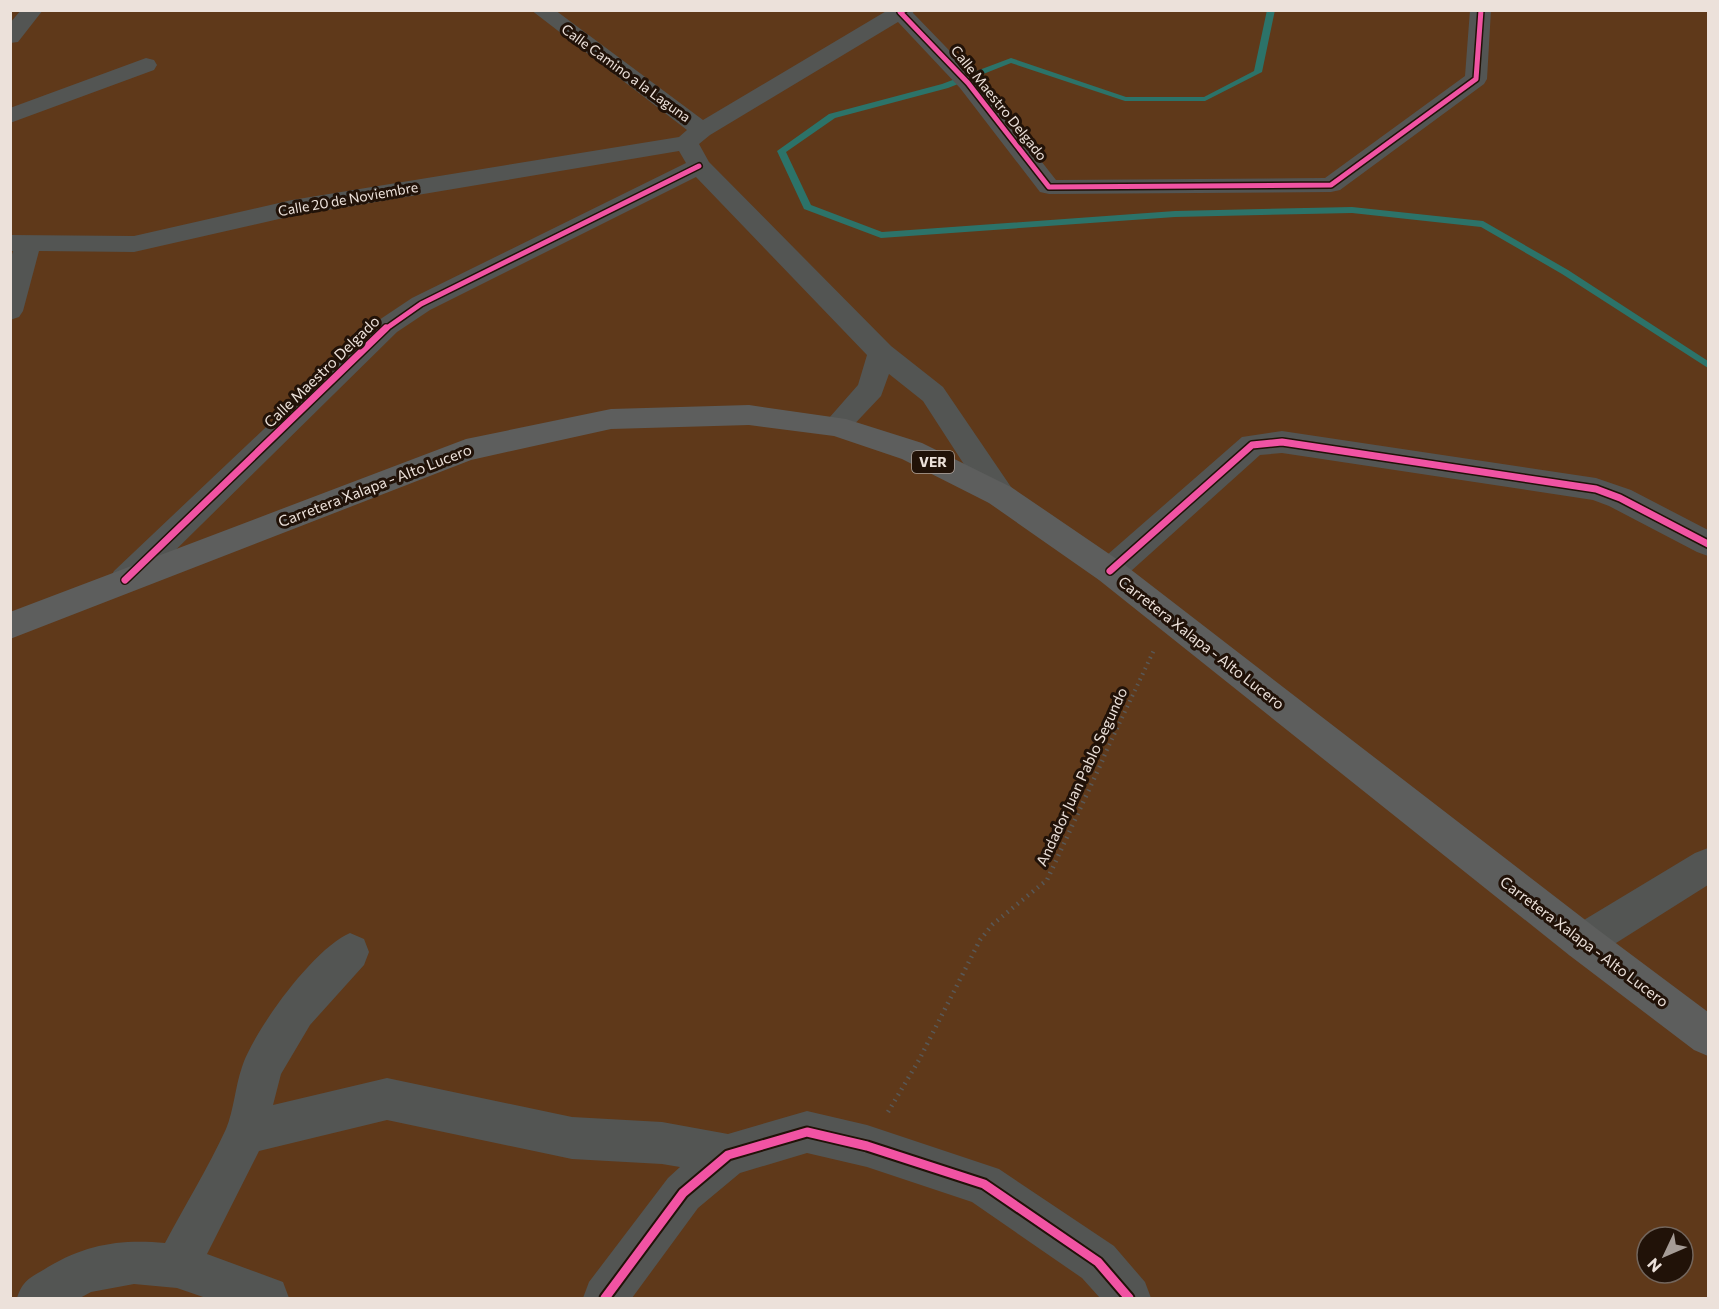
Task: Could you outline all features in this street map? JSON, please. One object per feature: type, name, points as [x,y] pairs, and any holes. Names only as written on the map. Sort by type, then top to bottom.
[{"type":"main road","name":"Carretera Xalapa - Alto Lucero","points":[[10,626],[466,450],[611,419],[748,415],[836,426],[912,451],[1000,495],[1110,572],[1583,942],[1708,1036]]},
{"type":"street","points":[[10,37],[33,10]]},
{"type":"street","name":"Calle Camino a la Laguna","points":[[541,10],[695,146]]},
{"type":"street","name":"Calle Maestro Delgado","points":[[125,580],[388,326],[421,304],[695,146],[902,11],[969,84],[1049,188],[1331,185],[1476,79],[1481,10]]},
{"type":"street","points":[[10,116],[146,64]]},
{"type":"street","points":[[695,146],[881,353],[933,394],[1000,495]]},
{"type":"street","name":"Calle 20 de Noviembre","points":[[19,243],[134,244],[292,208],[695,146]]},
{"type":"street","points":[[10,311],[19,243]]},
{"type":"street","points":[[836,426],[870,389],[881,353]]},
{"type":"street","points":[[1110,572],[1252,445],[1282,442],[1596,489],[1620,498],[1708,544]]},
{"type":"street","points":[[1583,942],[1708,865]]},
{"type":"street","points":[[177,1266],[246,1133],[262,1067],[296,1011],[350,951]]},
{"type":"street","points":[[246,1133],[387,1099],[572,1138],[662,1143],[728,1155]]},
{"type":"street","points":[[605,1299],[683,1193],[728,1155],[807,1132],[867,1146],[984,1184],[1098,1262],[1129,1299]]},
{"type":"street","points":[[39,1299],[84,1270],[134,1262],[177,1266],[267,1299]]},
{"type":"shaded area","points":[[10,11],[1708,11],[1708,1298],[11,1298]]},
{"type":"waterway","points":[[1271,10],[1258,72],[1205,99],[1125,99],[1011,60],[945,86],[832,116],[781,151],[807,207],[881,235],[1175,214],[1352,210],[1483,224],[1565,272],[1708,365]]},
{"type":"cycle path","points":[[904,10],[900,12],[968,83],[1049,187],[1331,185],[1476,79],[1481,10]]},
{"type":"cycle path","points":[[125,580],[388,326],[421,304],[699,166]]},
{"type":"cycle path","points":[[1110,571],[1252,445],[1282,442],[1596,489],[1620,498],[1708,544]]},
{"type":"cycle path","points":[[605,1298],[683,1193],[728,1155],[807,1132],[867,1146],[984,1184],[1098,1262],[1129,1298]]}]
